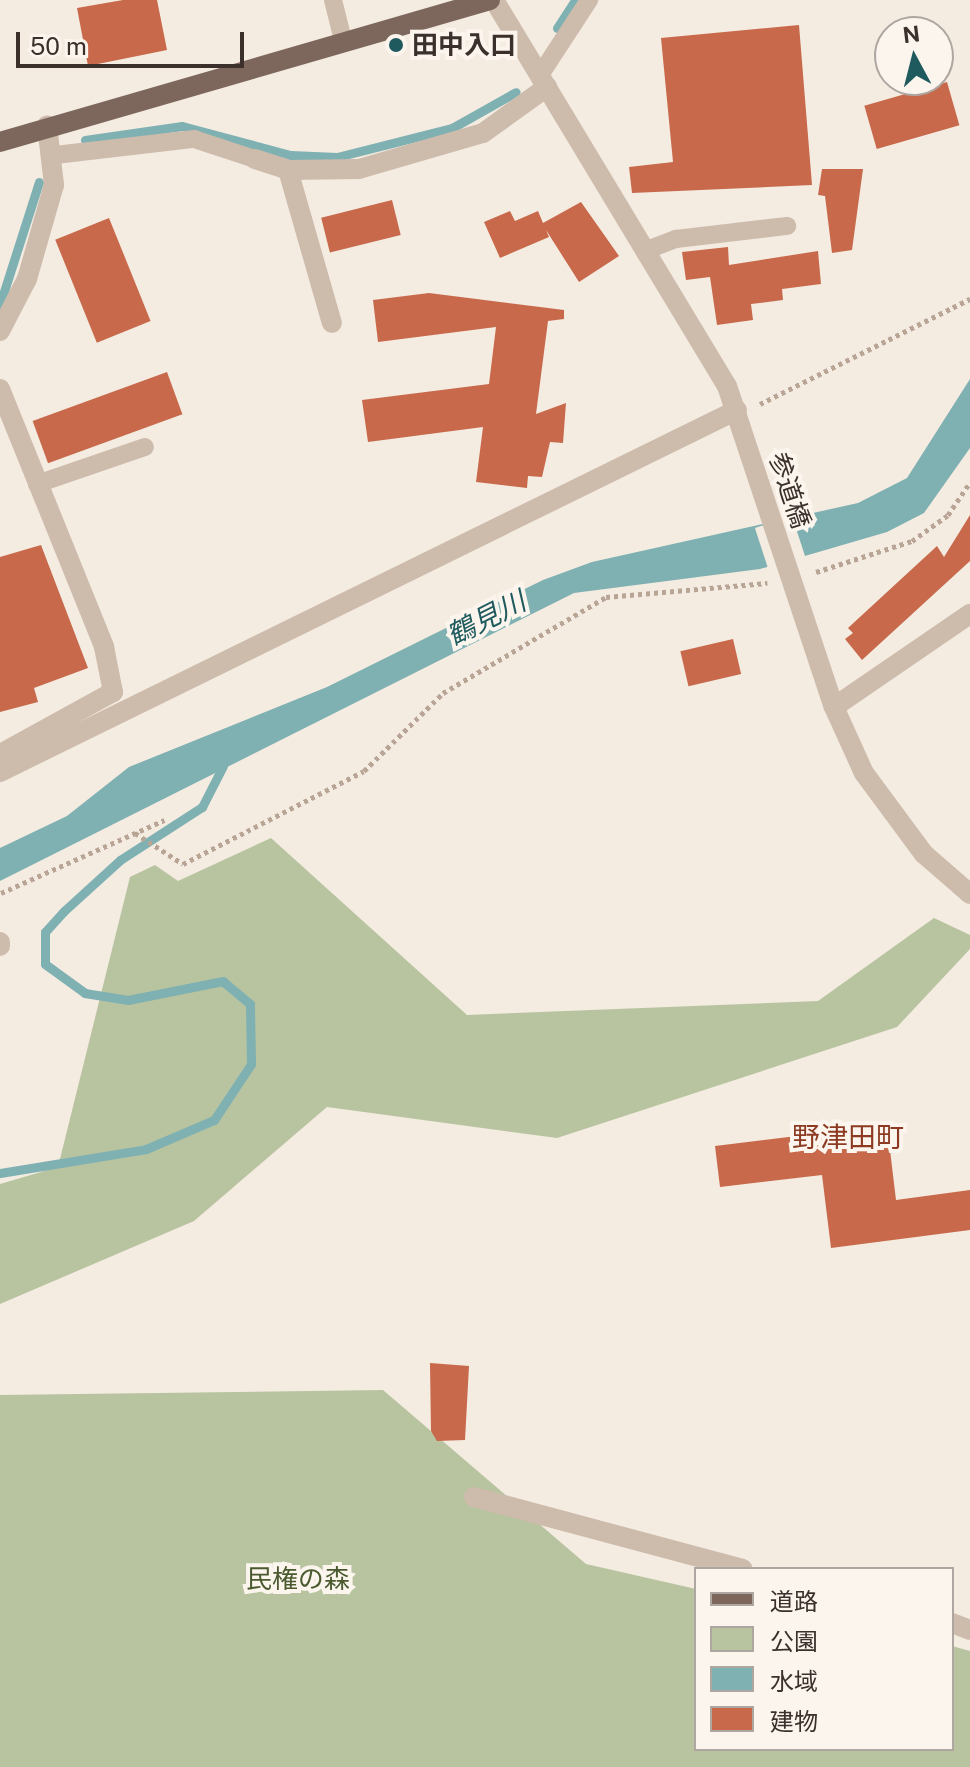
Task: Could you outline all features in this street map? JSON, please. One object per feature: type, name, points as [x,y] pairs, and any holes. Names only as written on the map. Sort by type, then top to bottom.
[{"type":"main road","points":[[0,142],[47,125],[492,0]]},
{"type":"street","name":"参道橋","points":[[492,0],[706,343],[740,418],[834,707],[881,799],[924,854],[970,894]]},
{"type":"street","points":[[255,159],[288,170],[359,169],[433,150],[483,133],[544,81]]},
{"type":"street","points":[[0,331],[27,279],[55,155],[47,125]]},
{"type":"street","points":[[288,170],[332,323]]},
{"type":"street","points":[[0,389],[104,647],[113,692],[0,754]]},
{"type":"street","points":[[0,772],[740,418]]},
{"type":"street","points":[[834,707],[970,614]]},
{"type":"street","points":[[474,1497],[736,1567]]},
{"type":"lane","points":[[333,0],[343,40]]},
{"type":"lane","points":[[544,81],[589,0]]},
{"type":"lane","points":[[55,155],[194,139],[255,159]]},
{"type":"lane","points":[[647,250],[676,239],[787,226]]},
{"type":"lane","points":[[37,484],[145,447]]},
{"type":"path","points":[[764,403],[970,299]]},
{"type":"path","points":[[135,833],[183,864],[257,833],[364,771],[443,693],[606,597],[790,574],[912,541],[948,515],[970,482]]},
{"type":"path","points":[[1,893],[164,820]]},
{"type":"green space","points":[[271,838],[467,1015],[818,1001],[934,918],[970,935],[970,949],[897,1027],[557,1138],[327,1107],[194,1221],[0,1304],[0,1184],[58,1167],[130,877],[155,865],[178,881]]},
{"type":"green space","name":"民権の森","points":[[383,1390],[586,1564],[694,1589],[694,1751],[954,1751],[954,1647],[970,1651],[970,1767],[0,1767],[0,1395]]},
{"type":"water","name":"鶴見川","points":[[970,379],[970,448],[924,513],[887,532],[760,569],[574,593],[0,881],[0,848],[67,816],[129,767],[327,687],[543,580],[592,562],[858,503],[907,478]]},
{"type":"pier","points":[[792,516],[806,559],[769,571],[755,528]]},
{"type":"building","points":[[123,0],[157,0],[167,50],[88,66],[77,8]]},
{"type":"building","points":[[799,25],[812,185],[632,193],[629,167],[673,162],[661,38]]},
{"type":"building","points":[[898,96],[951,96],[959,125],[877,149],[864,106]]},
{"type":"building","points":[[822,169],[863,169],[852,250],[832,253],[825,196],[818,195]]},
{"type":"building","points":[[392,200],[401,235],[330,253],[321,218]]},
{"type":"building","points":[[581,202],[619,256],[579,282],[546,230],[549,237],[500,258],[484,222],[510,211],[515,221],[538,211],[543,223]]},
{"type":"building","points":[[109,218],[151,321],[97,343],[55,240]]},
{"type":"building","points":[[728,247],[729,265],[818,251],[821,284],[782,289],[783,300],[751,304],[753,320],[717,325],[710,277],[686,280],[682,252]]},
{"type":"building","points":[[429,293],[564,310],[564,319],[548,321],[536,414],[566,403],[563,443],[550,442],[542,477],[528,476],[527,488],[476,482],[483,427],[368,442],[362,400],[489,384],[496,327],[378,342],[373,300]]},
{"type":"building","points":[[167,372],[182,414],[48,463],[33,421]]},
{"type":"building","points":[[970,515],[970,561],[862,660],[845,639],[853,633],[848,628],[937,546],[944,557]]},
{"type":"building","points":[[41,545],[88,668],[34,688],[38,702],[0,712],[0,557]]},
{"type":"building","points":[[733,639],[741,674],[688,686],[680,651]]},
{"type":"building","points":[[887,1125],[896,1200],[970,1190],[970,1230],[831,1248],[822,1175],[720,1187],[715,1146]]},
{"type":"building","points":[[430,1363],[469,1366],[465,1440],[437,1441],[431,1431]]},
{"type":"waterway","points":[[557,28],[574,2]]},
{"type":"waterway","points":[[85,140],[182,126],[290,155],[337,157],[452,128],[516,92]]},
{"type":"waterway","points":[[0,304],[39,182]]},
{"type":"waterway","points":[[0,1173],[146,1149],[214,1120],[251,1064],[250,1004],[223,981],[128,1000],[85,993],[45,964],[45,932],[120,860],[202,807],[223,766]]},
{"type":"place","name":"田中入口","points":[[396,45]]},
{"type":"district","name":"野津田町","points":[[848,1137]]}]
